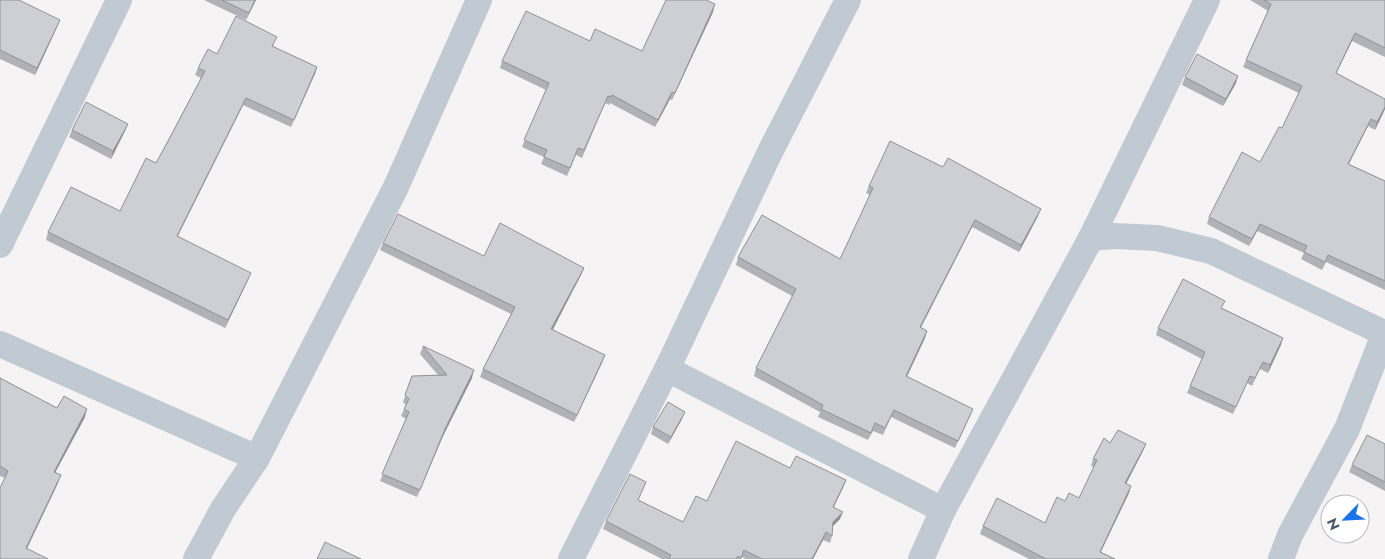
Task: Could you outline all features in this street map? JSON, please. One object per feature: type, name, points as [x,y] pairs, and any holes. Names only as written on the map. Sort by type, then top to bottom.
[{"type":"street","points":[[0,244],[119,0]]},
{"type":"street","points":[[196,559],[223,509],[257,458],[396,187],[479,0]]},
{"type":"street","points":[[571,559],[667,369],[770,152],[848,0]]},
{"type":"street","points":[[921,559],[943,510],[1091,238],[1207,0]]},
{"type":"street","points":[[1091,238],[1114,236],[1157,238],[1212,251],[1385,332],[1347,428],[1290,535],[1281,559]]},
{"type":"street","points":[[0,344],[257,458]]},
{"type":"street","points":[[667,369],[943,510]]},
{"type":"building","points":[[0,0],[19,0],[60,20],[37,68],[0,50]]},
{"type":"building","points":[[222,0],[255,0],[249,13]]},
{"type":"building","points":[[666,0],[706,0],[715,4],[675,93],[672,92],[658,120],[612,95],[611,97],[608,96],[584,150],[578,148],[570,168],[544,157],[547,150],[524,140],[549,83],[502,61],[526,11],[590,41],[595,29],[642,51]]},
{"type":"building","points":[[1264,0],[1385,0],[1385,48],[1355,33],[1336,73],[1385,99],[1385,107],[1377,122],[1371,119],[1348,164],[1385,181],[1385,281],[1328,255],[1325,262],[1304,252],[1307,246],[1260,224],[1252,239],[1209,217],[1242,152],[1260,162],[1279,127],[1282,128],[1302,86],[1246,60],[1271,4]]},
{"type":"building","points":[[236,16],[277,37],[272,46],[317,67],[294,120],[246,98],[177,236],[251,273],[228,320],[48,232],[71,187],[120,211],[146,158],[156,163],[166,145],[205,71],[198,68],[208,49],[217,54]]},
{"type":"building","points":[[1197,54],[1238,76],[1226,99],[1185,77]]},
{"type":"building","points":[[86,102],[128,124],[113,151],[72,130]]},
{"type":"building","points":[[890,141],[943,167],[948,158],[1041,209],[1021,245],[975,220],[920,327],[927,331],[906,376],[973,409],[958,441],[894,410],[885,428],[875,423],[871,433],[821,409],[823,405],[756,368],[796,289],[738,257],[762,215],[840,259],[873,188],[869,186]]},
{"type":"building","points":[[398,214],[484,256],[500,223],[584,268],[551,329],[605,355],[577,415],[483,369],[515,307],[383,243]]},
{"type":"building","points":[[1183,279],[1225,301],[1221,308],[1283,338],[1270,365],[1263,362],[1255,378],[1250,376],[1236,407],[1190,386],[1205,352],[1158,328]]},
{"type":"building","points":[[423,346],[474,370],[445,429],[420,490],[382,474],[409,412],[404,409],[409,399],[405,395],[412,376],[447,375]]},
{"type":"building","points":[[0,378],[57,408],[64,396],[87,409],[54,472],[61,475],[26,548],[48,559],[0,559],[0,488],[8,471],[0,466]]},
{"type":"building","points":[[668,402],[685,412],[671,437],[653,427]]},
{"type":"building","points":[[1118,430],[1146,444],[1125,483],[1131,486],[1100,552],[1115,559],[1046,559],[983,526],[997,498],[1045,523],[1057,497],[1065,501],[1069,493],[1079,498],[1097,460],[1093,459],[1104,438],[1110,443]]},
{"type":"building","points":[[1367,435],[1385,444],[1385,482],[1352,465]]},
{"type":"building","points":[[736,441],[790,468],[796,456],[846,480],[833,507],[843,512],[833,522],[832,536],[826,532],[812,559],[762,559],[744,550],[741,558],[738,556],[736,559],[669,559],[671,555],[606,521],[630,474],[646,482],[638,500],[683,522],[696,496],[707,501]]},
{"type":"building","points":[[325,542],[361,559],[317,559]]}]
